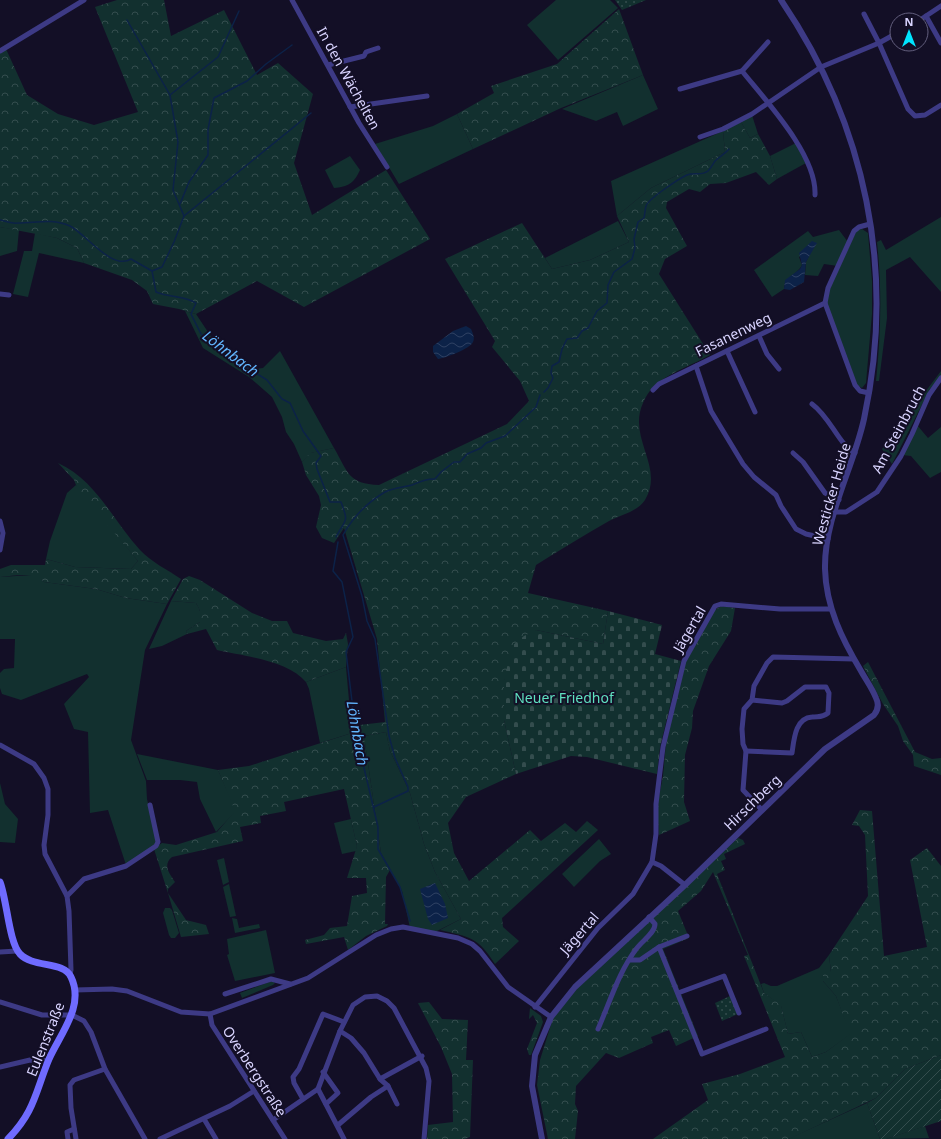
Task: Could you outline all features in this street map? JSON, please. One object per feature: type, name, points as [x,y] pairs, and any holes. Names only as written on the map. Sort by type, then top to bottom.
[{"type":"main road","points":[[0,882],[5,893],[17,951],[27,960],[60,968],[70,974]]},
{"type":"main road","name":"Eulenstraße","points":[[8,1139],[27,1117],[49,1061],[72,1015],[75,990],[70,974]]},
{"type":"street","points":[[0,51],[84,0]]},
{"type":"street","name":"In den Wächelten","points":[[292,0],[350,107],[387,167]]},
{"type":"street","name":"Westicker Heide","points":[[781,0],[821,67],[849,136],[867,204],[870,224],[877,276],[875,351],[869,393],[855,453],[835,512],[828,539],[825,576],[831,610],[840,634],[877,698],[877,711]]},
{"type":"street","points":[[929,14],[941,6]]},
{"type":"street","points":[[864,14],[879,43],[908,110],[915,116],[925,115],[941,105]]},
{"type":"street","points":[[929,21],[941,43]]},
{"type":"street","points":[[700,137],[740,121],[821,67],[889,37]]},
{"type":"street","points":[[680,89],[742,71],[768,42]]},
{"type":"street","points":[[328,65],[364,56],[366,52],[378,48]]},
{"type":"street","points":[[742,71],[798,142],[812,177],[815,187],[815,195]]},
{"type":"street","points":[[350,107],[427,96]]},
{"type":"street","points":[[869,393],[860,391],[855,385],[825,303],[828,288],[854,231],[860,227],[870,224]]},
{"type":"street","points":[[0,294],[9,295]]},
{"type":"street","name":"Fasanenweg","points":[[653,390],[659,384],[825,303]]},
{"type":"street","points":[[759,336],[767,354],[778,369]]},
{"type":"street","points":[[727,351],[755,412]]},
{"type":"street","points":[[696,366],[711,411],[743,464],[754,477],[776,495],[781,506],[796,529],[806,534],[828,539]]},
{"type":"street","name":"Am Steinbruch","points":[[835,512],[846,512],[877,492],[901,456],[928,395],[941,378]]},
{"type":"street","points":[[812,404],[821,411],[830,422],[844,445],[855,453]]},
{"type":"street","points":[[793,453],[803,462],[822,490],[839,500]]},
{"type":"street","points":[[0,521],[3,533],[0,550]]},
{"type":"street","name":"Jägertal","points":[[535,1007],[598,928],[633,894],[652,862],[656,834],[656,804],[663,747],[684,660],[715,606],[721,604],[780,609],[831,610]]},
{"type":"street","points":[[761,809],[743,790],[746,751],[743,744],[742,729],[744,708],[752,700],[754,686],[767,663],[773,657],[854,659]]},
{"type":"street","points":[[746,751],[792,753],[794,732],[797,728],[810,717],[823,717],[828,714],[828,693],[826,687],[805,687],[787,701],[782,703],[752,700]]},
{"type":"street","name":"Hirschberg","points":[[542,1139],[533,1099],[532,1071],[540,1040],[551,1017],[575,987],[685,885],[761,809],[824,750],[874,715],[877,711]]},
{"type":"street","points":[[0,745],[26,758],[34,764],[44,778],[49,797],[44,845],[45,854],[67,896],[69,911],[70,974]]},
{"type":"street","points":[[67,896],[84,879],[126,866],[156,846],[158,842],[150,805]]},
{"type":"street","points":[[652,862],[661,866],[685,885]]},
{"type":"street","points":[[598,1029],[630,960],[637,948],[654,930],[655,924],[649,917]]},
{"type":"street","name":"Overbergstraße","points":[[75,990],[112,989],[127,991],[181,1012],[210,1014],[321,971],[385,931],[397,928],[410,928],[462,939],[472,944],[480,951],[508,987],[551,1017]]},
{"type":"street","points":[[630,960],[640,960],[659,947],[687,936]]},
{"type":"street","points":[[659,947],[702,1054],[766,1029]]},
{"type":"street","points":[[0,952],[17,951]]},
{"type":"street","points":[[678,993],[724,976],[739,1013]]},
{"type":"street","points":[[225,994],[271,979],[290,984]]},
{"type":"street","points":[[273,1120],[318,1089],[323,1072],[349,1012],[359,1001],[371,996],[383,998],[394,1008],[422,1056],[429,1081],[424,1139]]},
{"type":"street","points":[[0,1002],[42,1015],[72,1015],[78,1017],[87,1025],[105,1070],[145,1139]]},
{"type":"street","name":"Overbergstraße","points":[[210,1014],[212,1025],[285,1139]]},
{"type":"street","points":[[303,1099],[294,1083],[293,1077],[299,1069],[323,1014],[344,1022]]},
{"type":"street","points":[[340,1031],[351,1038],[364,1053],[380,1079],[388,1086],[397,1104]]},
{"type":"street","points":[[380,1079],[422,1056]]},
{"type":"street","points":[[0,1067],[30,1060],[49,1061]]},
{"type":"street","points":[[76,1139],[70,1108],[70,1085],[74,1080],[105,1070]]},
{"type":"street","points":[[323,1072],[338,1093],[326,1104]]},
{"type":"street","points":[[338,1125],[371,1097],[388,1086]]},
{"type":"street","points":[[318,1089],[344,1139]]},
{"type":"street","points":[[160,1139],[230,1106],[254,1091]]},
{"type":"street","points":[[204,1119],[216,1139]]},
{"type":"street","points":[[68,1139],[67,1132],[74,1129]]},
{"type":"green space","points":[[117,0],[164,0],[171,36],[224,10],[257,75],[278,63],[313,94],[294,163],[312,215],[386,170],[430,239],[304,307],[257,281],[196,314],[153,304],[147,291],[132,280],[84,263],[77,248],[57,238],[0,227],[0,52],[6,49],[27,95],[58,114],[94,125],[138,112],[95,7]]},
{"type":"green space","points":[[556,0],[610,0],[618,8],[558,60],[527,25]]},
{"type":"green space","points":[[615,0],[646,0],[622,10]]},
{"type":"green space","points":[[619,9],[643,75],[561,108],[473,149],[457,114],[494,93],[491,86],[557,64]]},
{"type":"green space","points":[[643,75],[658,109],[623,126],[617,112],[596,121],[562,109]]},
{"type":"green space","points":[[457,114],[473,149],[399,184],[375,144],[433,126]]},
{"type":"green space","points":[[752,115],[758,134],[750,138],[741,122]]},
{"type":"green space","points":[[741,122],[750,138],[758,134],[770,156],[777,179],[769,185],[756,172],[726,183],[710,184],[700,192],[689,189],[667,202],[666,208],[687,246],[665,259],[659,274],[710,355],[671,374],[656,384],[643,403],[639,416],[639,428],[651,476],[650,488],[645,500],[638,508],[609,521],[536,565],[528,593],[608,611],[603,644],[536,630],[504,680],[504,720],[516,774],[466,797],[448,823],[454,853],[469,881],[530,830],[541,841],[565,823],[576,832],[587,821],[598,830],[502,918],[503,927],[519,941],[495,964],[478,943],[459,934],[440,930],[461,919],[435,872],[424,844],[410,793],[390,751],[386,732],[364,736],[381,853],[390,870],[386,877],[385,924],[388,924],[387,926],[366,936],[348,950],[344,937],[306,944],[305,940],[324,935],[330,928],[347,926],[352,896],[367,893],[366,878],[347,878],[357,846],[344,789],[284,802],[286,811],[260,816],[261,823],[240,827],[243,841],[172,857],[167,866],[169,873],[175,882],[168,889],[168,893],[154,849],[162,843],[176,845],[217,832],[235,811],[218,770],[249,766],[352,733],[351,726],[385,722],[377,639],[344,528],[334,543],[322,538],[316,527],[321,505],[319,496],[306,475],[302,462],[310,453],[334,448],[350,475],[361,482],[379,485],[507,424],[529,401],[520,381],[492,347],[495,341],[445,259],[522,223],[552,269],[590,260],[629,242],[617,216],[651,188],[725,152],[723,131]]},
{"type":"green space","points":[[723,131],[725,152],[651,188],[617,216],[611,181]]},
{"type":"green space","points":[[796,143],[806,163],[777,179],[770,156]]},
{"type":"green space","points":[[350,156],[360,170],[350,184],[343,187],[334,188],[325,170]]},
{"type":"green space","points":[[941,217],[941,292],[910,257],[886,270],[887,318],[879,381],[876,381],[880,312],[880,277],[877,242],[881,240],[886,250]]},
{"type":"green space","points":[[618,221],[629,242],[590,260],[552,269],[545,258]]},
{"type":"green space","points":[[0,227],[19,230],[17,251],[0,256]]},
{"type":"green space","points":[[862,229],[868,233],[872,281],[872,314],[866,383],[862,388],[855,384],[826,303],[829,289],[857,230]]},
{"type":"green space","points":[[839,230],[848,242],[838,266],[824,264],[818,276],[805,275],[806,262],[810,254],[799,257],[802,265],[800,268],[786,281],[784,289],[772,297],[754,270],[808,231],[813,237]]},
{"type":"green space","points":[[35,233],[57,238],[77,248],[84,263],[39,253],[28,297],[13,294],[24,251],[32,251]]},
{"type":"green space","points":[[185,311],[196,314],[212,338],[255,369],[263,368],[280,351],[334,448],[311,453],[302,462],[294,444],[286,432],[282,417],[272,397],[249,377],[203,348]]},
{"type":"green space","points":[[941,371],[941,376],[930,389],[892,464],[882,449]]},
{"type":"green space","points":[[917,425],[928,438],[941,427],[941,472],[930,478],[911,456],[902,455]]},
{"type":"green space","points":[[58,463],[72,471],[94,491],[104,502],[130,539],[144,554],[181,579],[167,604],[126,598],[96,589],[44,582],[34,576],[29,575],[0,577],[0,569],[11,565],[45,565],[46,559],[75,567],[131,569],[138,561],[78,490],[74,480]]},
{"type":"green space","points":[[76,485],[138,561],[131,569],[75,567],[46,559],[50,541],[67,493]]},
{"type":"green space","points":[[32,575],[39,577],[44,582],[96,589],[126,598],[167,604],[145,650],[131,740],[146,781],[147,799],[157,841],[155,845],[126,865],[108,810],[90,813],[88,732],[74,729],[64,704],[89,677],[87,674],[21,700],[2,694],[0,688],[0,673],[4,669],[14,668],[15,639],[0,639],[0,577]]},
{"type":"green space","points":[[189,576],[200,580],[252,613],[272,621],[287,621],[293,633],[326,641],[343,639],[346,633],[348,644],[346,667],[306,682],[298,675],[277,664],[217,650],[206,629],[187,634],[186,631],[200,622],[200,611],[196,603],[171,601],[183,579]]},
{"type":"green space","points":[[171,601],[196,603],[200,611],[200,622],[186,631],[187,634],[162,646],[149,649]]},
{"type":"green space","points":[[721,606],[735,608],[731,631],[709,666],[693,711],[692,728],[685,755],[684,802],[690,821],[659,835],[657,807],[663,776],[666,743],[686,661],[715,610]]},
{"type":"green space","name":"Neuer Friedhof","points":[[608,611],[662,625],[655,654],[681,661],[660,747],[657,774],[587,757],[571,756],[516,774],[504,720],[504,680],[512,646],[524,636],[536,630],[603,644]]},
{"type":"green space","points":[[868,662],[915,752],[932,759],[941,758],[941,775],[914,766],[913,755],[903,741],[898,726],[883,704],[863,666]]},
{"type":"green space","points":[[346,667],[352,733],[320,743],[309,689],[306,682]]},
{"type":"green space","points":[[386,732],[390,751],[410,793],[424,844],[435,872],[461,919],[433,933],[410,928],[402,891],[381,853],[364,736]]},
{"type":"green space","points":[[137,754],[218,770],[236,811],[216,832],[200,799],[197,782],[180,780],[147,780]]},
{"type":"green space","points":[[0,783],[5,804],[18,819],[15,843],[0,842]]},
{"type":"green space","points":[[860,810],[872,811],[884,956],[927,947],[910,860],[927,848],[941,866],[941,1055],[905,1069],[876,1098],[789,1139],[653,1139],[708,1100],[702,1084],[740,1074],[785,1057],[744,956],[748,955],[713,872],[701,891],[678,911],[689,938],[663,949],[698,1036],[676,1046],[669,1030],[651,1037],[653,1043],[619,1058],[606,1053],[576,1086],[575,1104],[578,1111],[575,1139],[548,1139],[537,1085],[540,1060],[553,1018],[577,989],[738,838],[743,840],[745,844],[724,854],[726,859],[721,861],[725,870],[717,874],[764,993],[781,1005],[788,1034],[801,1032],[812,1057],[826,1052],[850,1034],[836,996],[823,981],[823,974],[827,971],[831,972],[829,955],[868,896],[865,835],[859,826],[852,825]]},
{"type":"green space","points":[[351,819],[357,846],[356,851],[342,854],[334,823]]},
{"type":"green space","points":[[599,839],[611,854],[600,861],[574,887],[562,874]]},
{"type":"green space","points":[[224,858],[229,882],[223,885],[217,860]]},
{"type":"green space","points":[[229,884],[236,916],[230,917],[223,887]]},
{"type":"green space","points":[[168,893],[186,920],[206,925],[209,934],[181,937]]},
{"type":"green space","points":[[165,908],[170,908],[172,910],[179,933],[175,938],[171,938],[169,935],[163,913]]},
{"type":"green space","points":[[232,918],[237,919],[239,928],[259,924],[260,928],[235,933]]},
{"type":"green space","points":[[266,930],[275,973],[235,981],[227,955],[229,954],[227,939]]},
{"type":"green space","points":[[829,955],[831,972],[823,981],[836,996],[851,1034],[826,1052],[812,1057],[801,1032],[788,1034],[781,1006],[764,993],[761,984],[764,983],[771,986],[777,986],[819,968]]},
{"type":"green space","points":[[272,981],[275,983],[273,985],[242,998],[240,993]]},
{"type":"green space","points":[[730,996],[738,1014],[722,1021],[715,1003]]},
{"type":"green space","points":[[429,1002],[442,1019],[468,1020],[466,1060],[473,1060],[470,1137],[465,1139],[427,1139],[428,1125],[453,1122],[452,1074],[441,1047],[418,1003]]},
{"type":"green space","points":[[530,1008],[541,1016],[543,1022],[531,1055],[529,1055],[527,1049],[537,1023],[533,1015],[529,1019]]},
{"type":"green space","points":[[941,1055],[941,1121],[886,1139],[880,1139],[867,1103],[876,1098],[905,1069]]},
{"type":"green space","points":[[867,1103],[880,1139],[790,1139],[790,1138]]},
{"type":"green space","points":[[925,1126],[929,1138],[886,1139]]},
{"type":"water","points":[[812,241],[817,243],[806,262],[804,282],[790,290],[784,289],[785,280],[800,269],[802,265],[799,253]]},
{"type":"water","points":[[466,326],[471,329],[474,336],[474,340],[471,345],[457,353],[438,359],[433,352],[433,346],[453,331]]},
{"type":"water","points":[[435,883],[445,904],[448,918],[432,925],[428,919],[420,889]]},
{"type":"waterway","points":[[170,95],[218,57],[239,11]]},
{"type":"waterway","name":"Löhnbach","points":[[127,20],[170,95],[178,142],[173,190],[184,216],[162,267],[152,271],[156,292],[191,300],[196,303],[191,314],[201,334],[233,359],[267,380],[282,399],[290,403],[303,431],[321,456],[316,463],[317,469],[330,502],[341,502],[346,517],[336,537]]},
{"type":"waterway","points":[[180,204],[189,182],[208,155],[208,130],[214,98],[247,81],[266,64],[292,45]]},
{"type":"waterway","points":[[184,216],[311,113]]},
{"type":"waterway","points":[[544,392],[548,388],[553,378],[551,373],[552,366],[559,362],[562,349],[567,339],[577,338],[582,331],[588,328],[597,311],[607,303],[608,285],[614,272],[632,259],[635,248],[634,239],[638,222],[644,218],[648,203],[683,177],[690,174],[708,171],[715,161],[729,149]]},
{"type":"waterway","points":[[0,220],[14,223],[57,222],[70,226],[108,256],[116,260],[124,261],[131,259],[152,271]]},
{"type":"waterway","points":[[374,807],[408,791],[408,787],[395,758],[389,736],[375,639],[367,621],[362,596],[343,535],[361,510],[385,492],[426,480],[435,479],[441,472],[454,462],[460,462],[467,454],[481,448],[486,443],[505,436],[536,407],[540,395]]},
{"type":"waterway","name":"Löhnbach","points":[[338,542],[333,571],[342,582],[353,637],[346,652],[356,734],[378,827],[378,849],[400,887],[410,921]]}]
